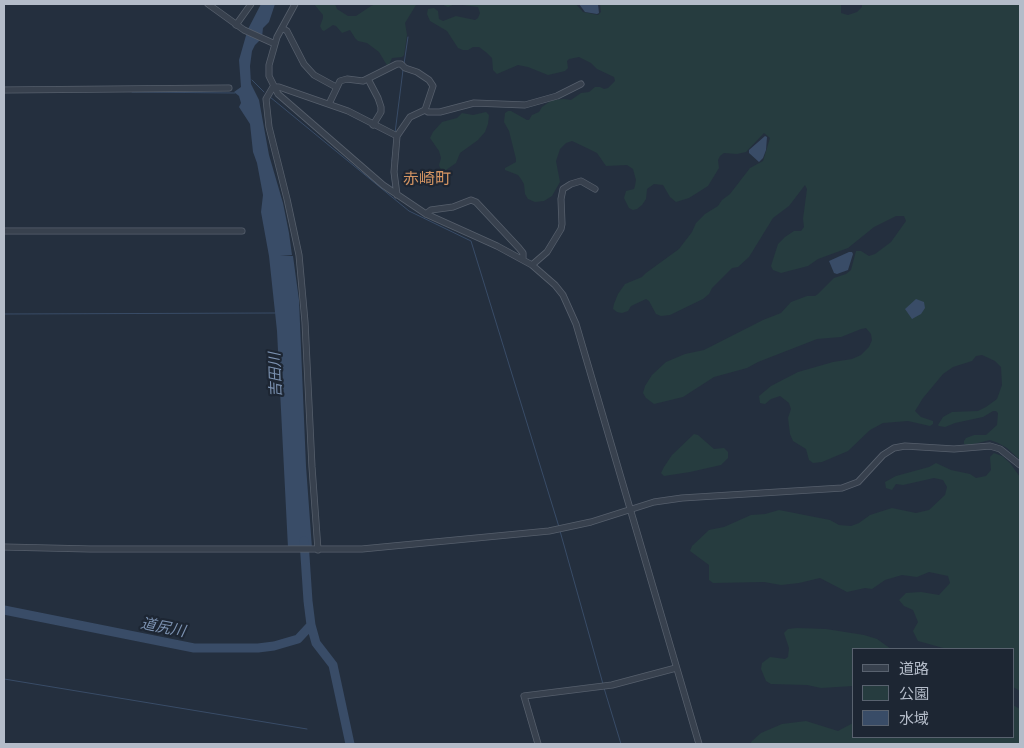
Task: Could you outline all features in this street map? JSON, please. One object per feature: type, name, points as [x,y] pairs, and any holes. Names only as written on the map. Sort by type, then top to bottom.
[{"type":"street","points":[[208,4],[244,30],[273,43]]},
{"type":"street","points":[[236,25],[250,4]]},
{"type":"street","points":[[295,4],[273,43],[268,71],[273,87],[287,103],[397,195],[426,214],[523,259],[555,285],[563,295],[576,324],[699,744]]},
{"type":"street","points":[[282,28],[287,31],[304,64],[314,75],[336,87]]},
{"type":"street","points":[[329,104],[336,87],[344,79],[368,79],[397,64],[419,73],[432,83],[433,86],[424,110],[410,117],[395,135],[394,172],[397,195]]},
{"type":"street","points":[[368,79],[381,107],[373,125]]},
{"type":"street","points":[[424,110],[440,112],[474,103],[525,105],[556,96],[581,84]]},
{"type":"street","points":[[273,87],[279,87],[348,111],[395,135]]},
{"type":"street","points":[[273,87],[266,99],[269,127],[299,255],[305,322],[317,550]]},
{"type":"street","points":[[4,90],[229,88]]},
{"type":"street","points":[[532,265],[547,252],[561,229],[561,198],[563,189],[581,181],[595,189]]},
{"type":"street","points":[[426,214],[431,210],[453,207],[471,200],[476,202],[520,248],[523,259]]},
{"type":"street","points":[[4,231],[242,231]]},
{"type":"street","points":[[4,547],[362,549],[549,531],[591,522],[654,502],[682,498],[842,488],[858,482],[883,454],[894,448],[905,446],[954,449],[990,446],[1000,449],[1020,466]]},
{"type":"street","points":[[538,744],[524,696],[612,685],[676,668]]},
{"type":"green space","points":[[314,4],[335,4],[337,9],[348,16],[356,16],[376,4],[419,4],[416,5],[405,23],[407,35],[404,55],[392,58],[388,67],[379,52],[367,43],[358,41],[350,30],[342,33],[333,25],[324,31],[322,30],[320,26],[323,15]]},
{"type":"green space","points":[[441,4],[455,4],[448,7]]},
{"type":"green space","points":[[455,4],[576,4],[583,12],[598,15],[601,12],[600,4],[841,4],[841,13],[848,15],[857,12],[862,7],[862,4],[1020,4],[1020,460],[1007,448],[990,440],[969,445],[964,444],[966,438],[974,435],[986,435],[997,425],[998,413],[996,411],[983,417],[945,427],[938,425],[943,417],[952,412],[978,411],[997,399],[1002,385],[1001,367],[995,361],[982,355],[976,356],[972,361],[953,367],[943,374],[923,398],[915,411],[921,417],[933,421],[933,424],[930,426],[908,421],[883,423],[870,430],[848,451],[822,462],[813,463],[809,460],[806,449],[793,441],[790,434],[788,418],[791,409],[789,403],[780,396],[771,399],[765,404],[760,403],[759,396],[771,386],[798,372],[833,362],[852,359],[861,355],[869,347],[872,340],[871,334],[866,328],[841,337],[817,339],[747,368],[714,377],[683,397],[654,404],[646,398],[643,393],[645,386],[652,375],[666,362],[685,354],[704,350],[781,313],[791,302],[807,296],[815,296],[834,278],[851,270],[856,251],[861,251],[869,256],[875,254],[891,242],[906,221],[904,216],[896,216],[874,227],[848,248],[818,259],[808,266],[781,273],[773,270],[771,266],[778,244],[794,231],[801,231],[804,227],[803,219],[807,189],[805,185],[789,206],[773,218],[749,257],[738,267],[732,268],[703,299],[670,315],[661,316],[656,314],[646,299],[631,306],[628,311],[617,312],[613,309],[614,304],[625,284],[642,277],[679,249],[692,232],[696,223],[730,194],[750,168],[763,161],[770,138],[764,133],[746,152],[737,154],[724,153],[718,160],[719,168],[708,186],[689,198],[676,202],[670,197],[663,185],[654,184],[647,189],[646,199],[642,205],[633,210],[629,208],[624,198],[626,191],[634,189],[635,186],[636,180],[633,169],[627,165],[606,166],[597,153],[572,141],[566,143],[560,149],[556,161],[560,182],[552,196],[544,201],[535,202],[528,199],[525,194],[524,184],[518,175],[505,170],[505,168],[516,162],[516,159],[509,131],[504,122],[505,113],[511,111],[529,120],[532,115],[539,112],[542,107],[552,100],[571,100],[581,93],[589,92],[595,87],[608,88],[615,81],[614,77],[579,57],[567,61],[568,68],[565,71],[548,75],[518,65],[497,74],[493,70],[492,58],[487,53],[479,47],[473,47],[468,50],[458,48],[447,31],[430,21],[427,14],[428,9],[434,8],[438,11],[439,19],[443,21],[456,16],[475,20],[478,18],[480,13],[478,7]]},
{"type":"green space","points":[[486,112],[489,115],[485,132],[478,140],[460,153],[456,163],[446,170],[441,170],[439,151],[430,138],[433,132],[442,122],[457,118],[462,113],[473,115]]},
{"type":"green space","points":[[694,434],[698,435],[714,449],[724,448],[728,452],[728,458],[721,465],[664,476],[661,473],[672,455]]},
{"type":"green space","points":[[994,453],[1002,456],[1010,463],[1020,477],[1020,691],[1014,688],[1014,648],[943,648],[918,641],[913,631],[918,622],[913,610],[904,606],[899,600],[906,593],[921,592],[939,595],[950,583],[948,576],[929,572],[917,577],[902,575],[885,580],[872,589],[865,588],[847,592],[820,578],[781,585],[764,582],[713,583],[709,580],[709,565],[690,551],[692,546],[709,530],[724,527],[751,515],[779,510],[830,520],[839,525],[851,526],[870,515],[892,508],[916,513],[929,510],[945,495],[947,487],[943,480],[934,478],[903,485],[896,484],[892,490],[886,488],[885,482],[896,476],[929,467],[936,463],[951,470],[970,474],[976,478],[986,476],[991,470],[990,457]]},
{"type":"green space","points":[[788,629],[826,629],[864,635],[877,639],[890,648],[852,648],[852,686],[821,688],[807,685],[771,684],[766,681],[761,669],[762,663],[770,657],[785,659],[788,657],[789,648],[784,633]]},
{"type":"green space","points":[[1014,706],[1020,709],[1020,744],[750,744],[761,733],[782,724],[806,721],[838,731],[852,724],[852,738],[1014,738]]},
{"type":"water","points":[[261,4],[275,4],[269,22],[263,28],[262,37],[247,31]]},
{"type":"water","points":[[579,4],[598,4],[599,13],[585,12]]},
{"type":"water","points":[[247,32],[260,40],[252,51],[250,66],[251,84],[259,100],[269,155],[283,203],[289,233],[292,255],[280,256],[293,256],[299,300],[306,466],[312,548],[288,548],[277,331],[269,256],[261,212],[263,195],[253,152],[250,124],[239,107],[241,103],[239,96],[234,92],[241,87],[239,60]]},
{"type":"water","points":[[765,136],[767,137],[766,150],[759,162],[749,153],[749,150]]},
{"type":"water","points":[[849,252],[853,254],[848,270],[837,274],[834,273],[829,261]]},
{"type":"water","points":[[916,299],[924,302],[925,308],[921,314],[912,319],[905,309]]},
{"type":"waterway","points":[[404,64],[408,37]]},
{"type":"waterway","points":[[395,133],[403,70]]},
{"type":"waterway","points":[[252,80],[264,92]]},
{"type":"waterway","points":[[132,92],[235,93]]},
{"type":"waterway","points":[[270,97],[409,211],[471,241],[559,527]]},
{"type":"waterway","points":[[392,161],[393,152]]},
{"type":"waterway","points":[[392,177],[393,188]]},
{"type":"waterway","points":[[4,314],[275,313]]},
{"type":"waterway","points":[[560,531],[603,684]]},
{"type":"waterway","name":"吉田川","points":[[304,541],[311,625],[316,643],[333,665],[350,744]]},
{"type":"waterway","name":"道尻川","points":[[4,610],[194,648],[258,648],[274,646],[298,639],[311,625]]},
{"type":"waterway","points":[[4,679],[307,729]]},
{"type":"waterway","points":[[604,688],[621,744]]},
{"type":"district","name":"赤崎町","points":[[427,180]]}]
